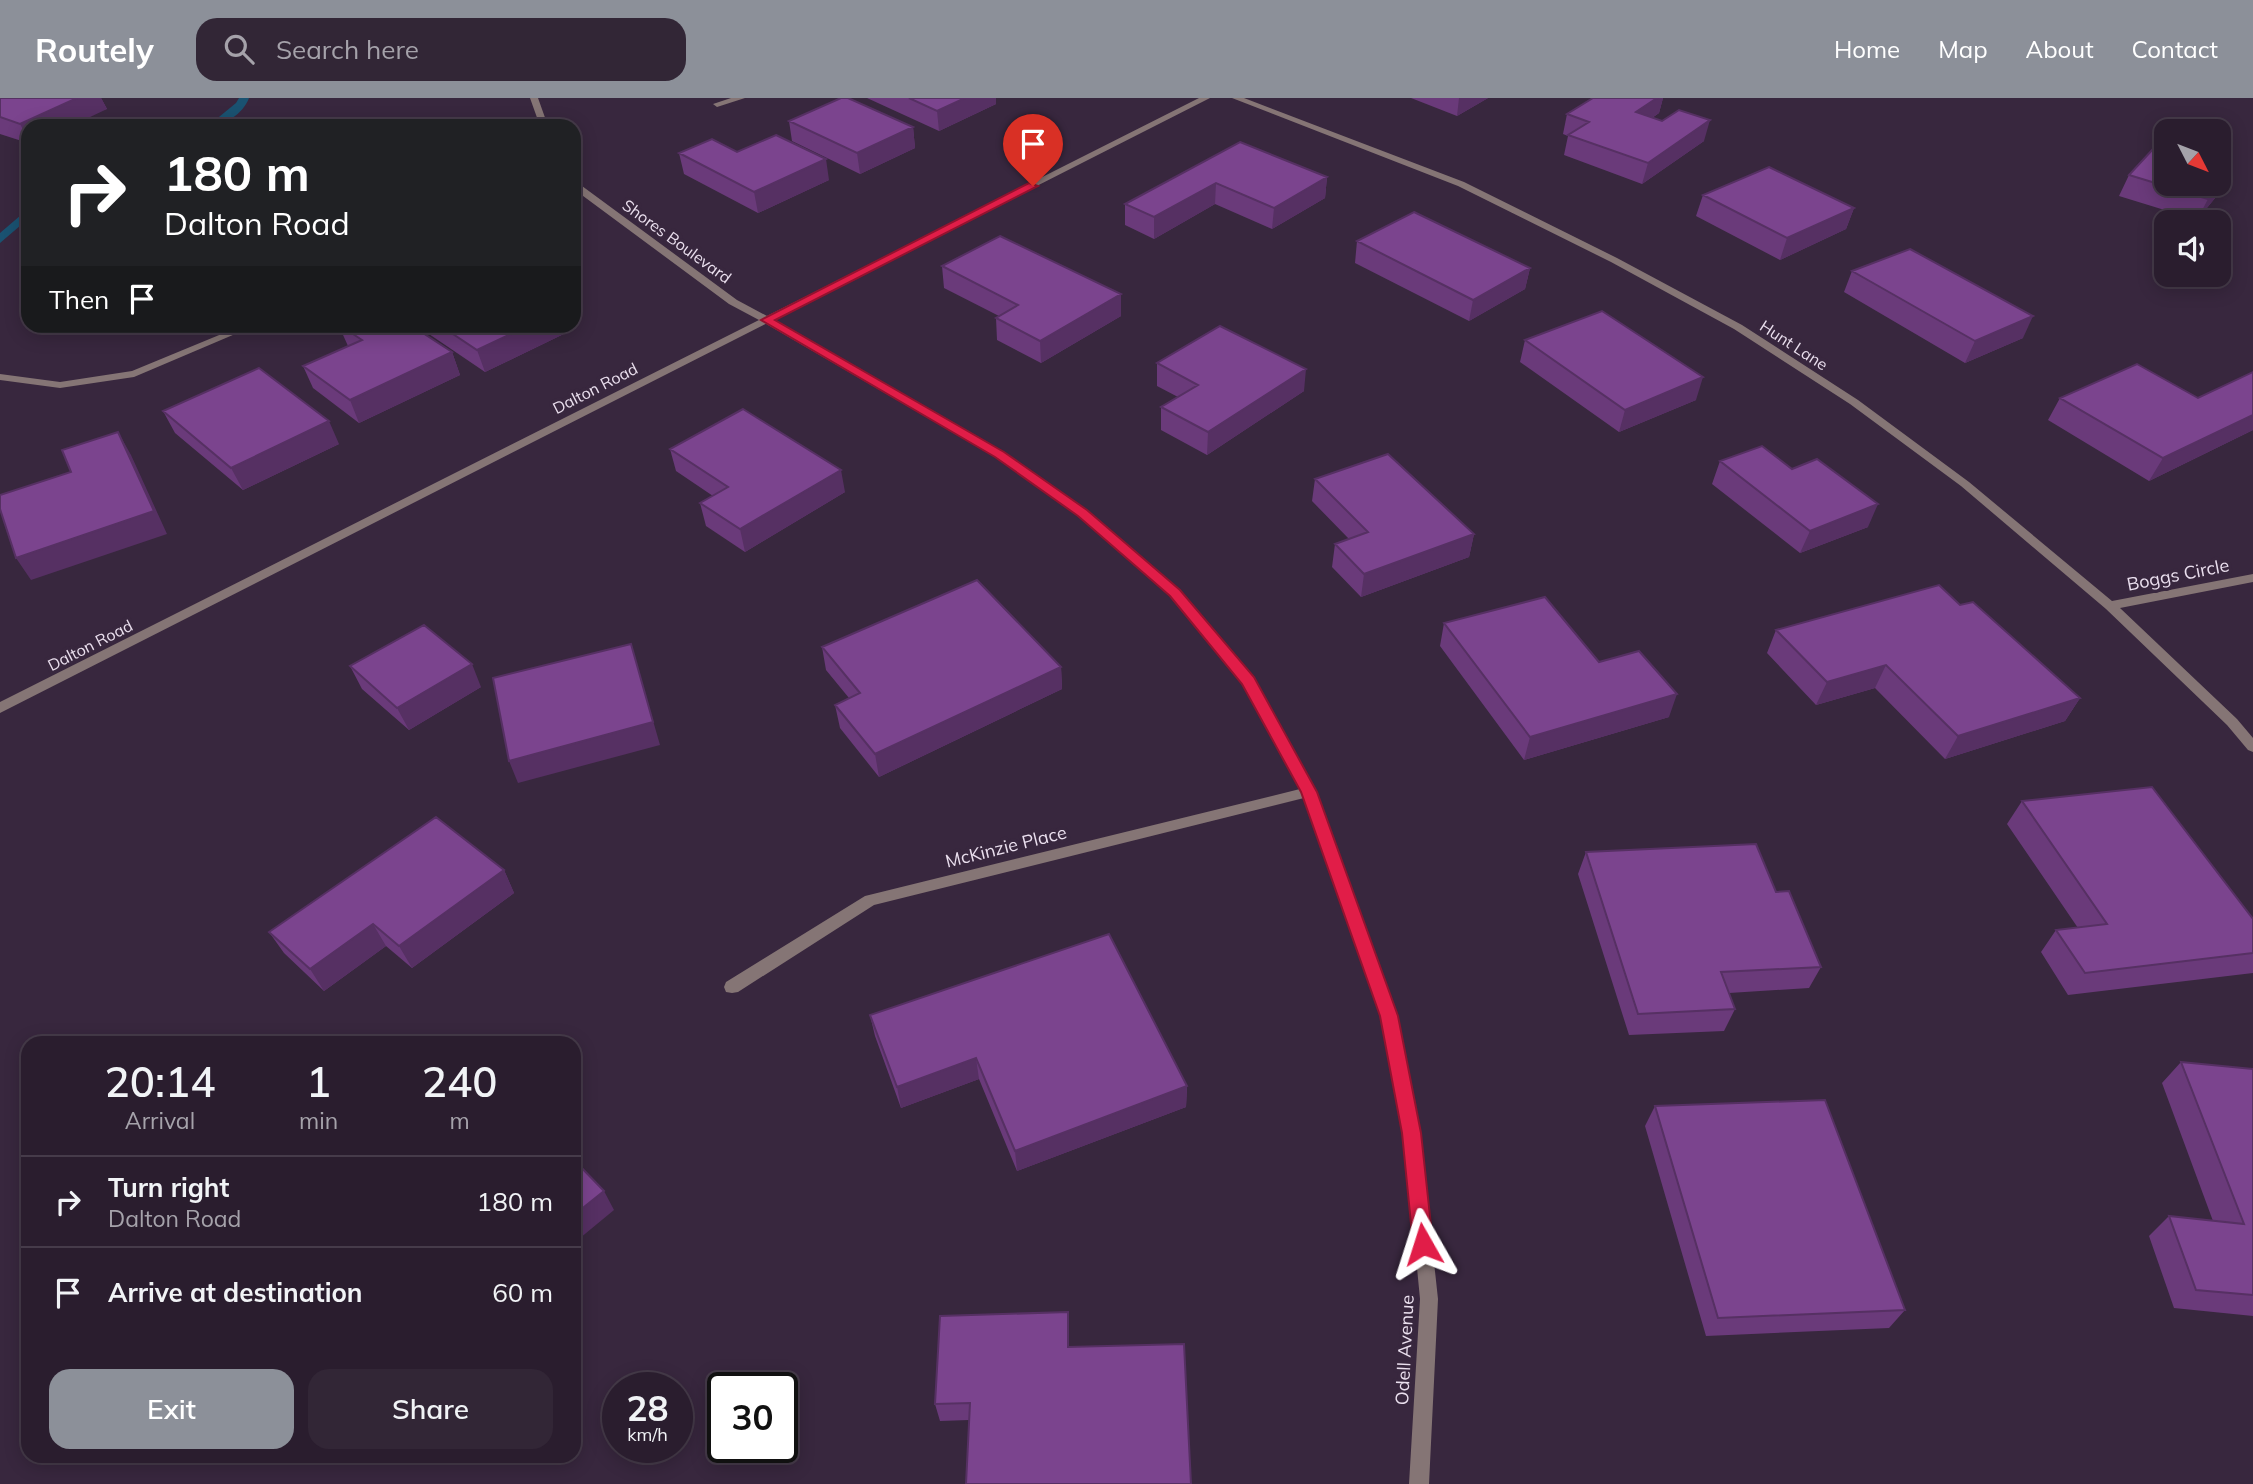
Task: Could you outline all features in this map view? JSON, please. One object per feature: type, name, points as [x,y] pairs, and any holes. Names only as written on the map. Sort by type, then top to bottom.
[{"type":"street","points":[[534,98],[542,119]]},
{"type":"street","points":[[717,104],[741,98]]},
{"type":"street","name":"Dalton Road","points":[[0,708],[1206,98]]},
{"type":"street","name":"Hunt Lane","points":[[1236,98],[1461,184],[1614,260],[1738,327],[1854,402],[1965,484],[2110,607],[2232,722],[2253,747]]},
{"type":"street","name":"Shores Boulevard","points":[[581,191],[733,302],[767,320]]},
{"type":"street","name":"Odell Avenue","points":[[767,320],[999,454],[1082,513],[1175,593],[1248,681],[1309,792],[1389,1016],[1412,1133],[1429,1299],[1419,1484]]},
{"type":"street","points":[[0,377],[60,386],[134,373],[233,333]]},
{"type":"street","name":"Boggs Circle","points":[[2110,607],[2253,578]]},
{"type":"street","name":"McKinzie Place","points":[[732,987],[870,900],[1309,792]]},
{"type":"building","points":[[0,98],[77,98],[31,119],[21,119],[20,124],[0,117]]},
{"type":"building","points":[[841,98],[848,98],[913,127],[857,153],[789,121]]},
{"type":"building","points":[[909,98],[965,98],[937,111]]},
{"type":"building","points":[[1593,98],[1657,98],[1636,112],[1662,121],[1679,110],[1710,120],[1648,163],[1568,135],[1589,122],[1567,114]]},
{"type":"building","points":[[776,135],[826,159],[754,192],[679,153],[712,139],[737,152]]},
{"type":"building","points":[[1240,142],[1327,177],[1274,208],[1216,183],[1154,217],[1125,204]]},
{"type":"building","points":[[2154,148],[2154,183],[2129,175]]},
{"type":"building","points":[[1769,167],[1854,208],[1787,238],[1703,195]]},
{"type":"building","points":[[1414,212],[1530,268],[1473,300],[1357,241]]},
{"type":"building","points":[[1000,236],[1121,294],[1040,341],[996,318],[1018,305],[942,266]]},
{"type":"building","points":[[1910,249],[2033,316],[1975,341],[1852,271]]},
{"type":"building","points":[[1602,311],[1703,377],[1625,410],[1525,340]]},
{"type":"building","points":[[1220,326],[1306,369],[1208,432],[1161,407],[1198,385],[1157,363]]},
{"type":"building","points":[[352,333],[423,333],[452,352],[350,400],[303,366],[362,340]]},
{"type":"building","points":[[452,333],[513,333],[477,350]]},
{"type":"building","points":[[2137,364],[2198,398],[2253,372],[2253,415],[2163,458],[2060,398]]},
{"type":"building","points":[[259,368],[329,421],[231,468],[163,411]]},
{"type":"building","points":[[743,409],[841,470],[740,529],[700,503],[728,487],[670,449]]},
{"type":"building","points":[[118,432],[154,511],[16,558],[0,509],[0,495],[71,472],[62,450]]},
{"type":"building","points":[[1762,446],[1792,469],[1817,459],[1878,504],[1810,531],[1720,461]]},
{"type":"building","points":[[1388,454],[1474,534],[1364,574],[1335,544],[1368,532],[1315,479]]},
{"type":"building","points":[[977,580],[1061,667],[875,754],[835,705],[860,693],[822,647]]},
{"type":"building","points":[[1939,585],[1960,605],[1973,602],[2080,698],[1958,736],[1886,665],[1827,682],[1776,630]]},
{"type":"building","points":[[1545,597],[1599,662],[1639,651],[1677,694],[1530,737],[1444,623]]},
{"type":"building","points":[[424,625],[472,664],[397,708],[350,666]]},
{"type":"building","points":[[631,644],[653,722],[509,761],[493,678]]},
{"type":"building","points":[[2152,787],[2253,919],[2253,953],[2085,973],[2056,930],[2107,924],[2022,801]]},
{"type":"building","points":[[436,817],[504,870],[399,946],[373,924],[310,969],[269,932]]},
{"type":"building","points":[[1756,844],[1776,892],[1789,891],[1821,967],[1721,972],[1735,1009],[1638,1014],[1586,852]]},
{"type":"building","points":[[1109,934],[1187,1086],[1015,1151],[976,1058],[897,1087],[870,1015]]},
{"type":"building","points":[[2181,1062],[2253,1069],[2253,1295],[2196,1290],[2169,1216],[2244,1224]]},
{"type":"building","points":[[1825,1100],[1905,1310],[1718,1318],[1655,1106]]},
{"type":"building","points":[[581,1167],[604,1191],[581,1209]]},
{"type":"building","points":[[1068,1312],[1068,1347],[1184,1344],[1191,1484],[966,1484],[970,1403],[935,1404],[940,1316]]},
{"type":"waterway","points":[[222,119],[241,105],[244,98]]},
{"type":"waterway","points":[[0,239],[21,220]]},
{"type":"route","points":[[1033,186],[767,320],[999,454],[1082,513],[1175,593],[1248,681],[1309,792],[1389,1016],[1412,1133],[1423,1244]]}]
